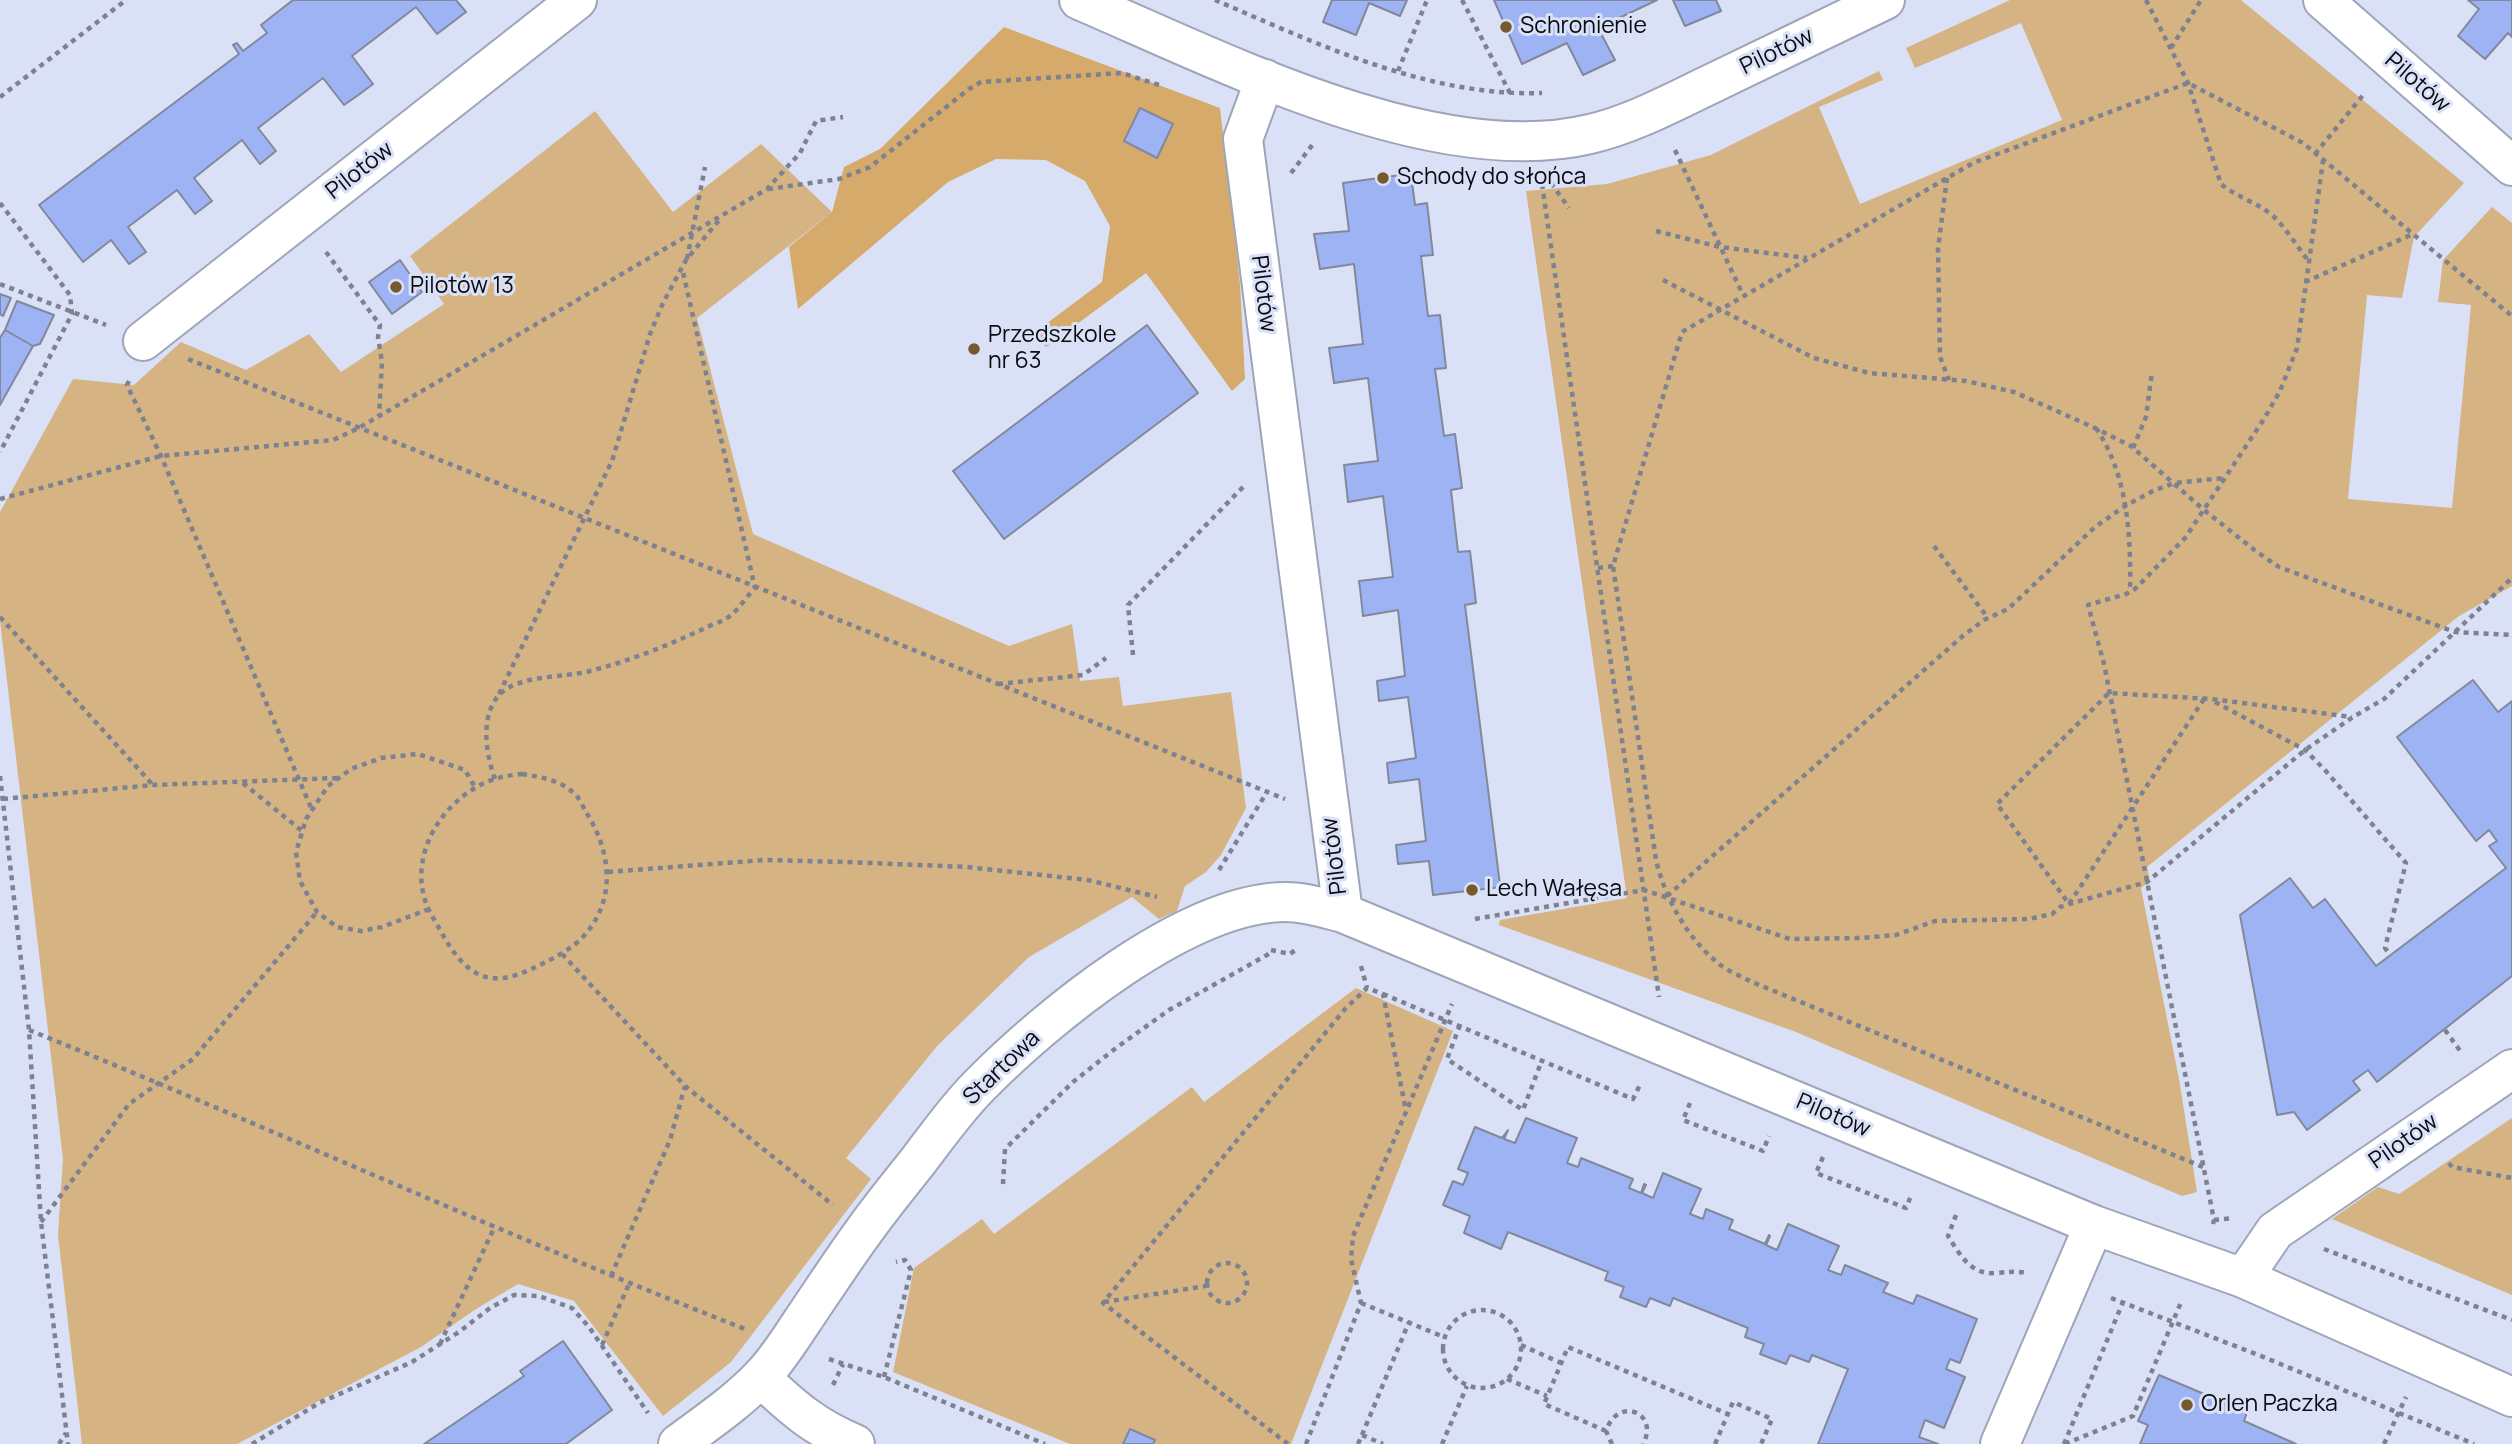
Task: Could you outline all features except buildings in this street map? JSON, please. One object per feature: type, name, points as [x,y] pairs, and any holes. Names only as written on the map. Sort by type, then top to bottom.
[{"type":"street","name":"Pilotów","points":[[138,358],[300,218],[577,0]]},
{"type":"street","name":"Pilotów","points":[[1079,0],[1265,79],[1362,113],[1427,131],[1492,140],[1538,155],[1590,134],[1638,119],[1885,0]]},
{"type":"street","name":"Pilotów","points":[[2323,0],[2512,166]]},
{"type":"street","name":"Pilotów","points":[[1265,79],[1243,139],[1343,913],[2094,1225],[2243,1278],[2512,1397]]},
{"type":"street","name":"Startowa","points":[[666,1433],[727,1407],[761,1378],[864,1230],[978,1087],[1075,1001],[1136,958],[1220,914],[1285,902],[1307,904],[1343,913]]},
{"type":"street","name":"Pilotów","points":[[2243,1278],[2275,1231],[2512,1069]]},
{"type":"street","points":[[2000,1444],[2094,1225]]},
{"type":"street","points":[[761,1378],[797,1412],[831,1434],[855,1444]]},
{"type":"path","points":[[0,97],[126,0]]},
{"type":"path","points":[[1215,0],[1319,44],[1398,71],[1443,83],[1510,93],[1553,93]]},
{"type":"path","points":[[1398,71],[1427,0]]},
{"type":"path","points":[[1462,0],[1510,93],[1538,155],[1569,208]]},
{"type":"path","points":[[2146,0],[2188,83],[2221,184],[2273,216],[2308,260]]},
{"type":"path","points":[[2170,49],[2201,0]]},
{"type":"path","points":[[2315,154],[2392,61]]},
{"type":"path","points":[[767,189],[839,179],[870,167],[981,82],[1122,73],[1165,88]]},
{"type":"path","points":[[2203,1167],[1752,982],[1719,964],[1696,941],[1667,896],[1656,860],[1613,566],[1682,332],[1973,163],[2188,83],[2303,143],[2512,316]]},
{"type":"path","points":[[1656,110],[1743,295]]},
{"type":"path","points":[[0,499],[162,456],[333,440],[357,429],[767,189],[800,153],[816,121],[843,117]]},
{"type":"path","points":[[1283,168],[1285,181],[1314,144],[1317,136]]},
{"type":"path","points":[[1538,155],[1659,997],[1647,992]]},
{"type":"path","points":[[2214,1220],[2109,693],[2088,605],[2130,592],[2185,538],[2280,391],[2297,348],[2323,160]]},
{"type":"path","points":[[686,260],[705,167]]},
{"type":"path","points":[[1947,177],[1938,249],[1940,358],[1950,380]]},
{"type":"path","points":[[0,203],[70,295],[72,314],[0,452]]},
{"type":"path","points":[[495,779],[489,764],[485,733],[492,706],[612,461],[650,334],[686,260],[724,215]]},
{"type":"path","points":[[300,218],[380,325],[378,337],[382,362],[379,416]]},
{"type":"path","points":[[1656,231],[1720,247],[1807,258]]},
{"type":"path","points":[[2305,282],[2413,233]]},
{"type":"path","points":[[682,268],[755,587]]},
{"type":"path","points":[[1663,280],[1814,358],[1868,373],[1966,381],[2014,392],[2133,448],[2204,509],[2279,567],[2455,632],[2512,635]]},
{"type":"path","points":[[138,358],[127,385],[162,456],[312,810]]},
{"type":"path","points":[[2133,448],[2146,417],[2152,372]]},
{"type":"path","points":[[2095,428],[2113,458],[2125,506],[2129,528],[2130,592]]},
{"type":"path","points":[[357,429],[1331,818]]},
{"type":"path","points":[[1133,655],[1128,605],[1216,513],[1283,451]]},
{"type":"path","points":[[1667,896],[1945,650],[1988,618],[2008,609],[2081,539],[2125,506],[2174,483],[2225,478]]},
{"type":"path","points":[[1934,546],[1988,618]]},
{"type":"path","points":[[1598,568],[1613,566]]},
{"type":"path","points":[[1467,921],[1644,890],[1790,939],[1861,938],[1896,934],[1935,921],[2029,919],[2052,914],[2060,907],[2147,882],[2305,750],[2384,699],[2512,578]]},
{"type":"path","points":[[499,695],[516,685],[547,677],[587,672],[649,654],[730,616],[755,587]]},
{"type":"path","points":[[0,617],[153,785]]},
{"type":"path","points":[[997,684],[1083,675],[1106,658]]},
{"type":"path","points":[[2069,904],[1997,804],[2109,693],[2211,699],[2353,717]]},
{"type":"path","points":[[2069,904],[2204,699]]},
{"type":"path","points":[[2211,699],[2305,750],[2406,863],[2385,948],[2390,955]]},
{"type":"path","points":[[429,909],[382,927],[361,931],[337,927],[317,912],[300,881],[296,852],[302,831],[328,786],[351,769],[381,758],[418,754],[465,770],[476,789]]},
{"type":"path","points":[[522,774],[554,780],[576,795],[603,845],[608,872],[605,896],[596,918],[581,938],[562,954],[522,974],[494,979],[478,974],[463,962],[449,945],[429,909],[422,881],[424,853],[435,827],[453,804],[495,779],[522,774]]},
{"type":"path","points":[[0,776],[29,1030],[41,1223],[68,1444]]},
{"type":"path","points":[[3,799],[153,785],[338,778]]},
{"type":"path","points":[[242,782],[302,831]]},
{"type":"path","points":[[1214,878],[1267,792]]},
{"type":"path","points":[[608,872],[764,860],[954,866],[1088,880],[1161,898]]},
{"type":"path","points":[[41,1223],[129,1104],[193,1059],[317,912]]},
{"type":"path","points":[[1003,1184],[1005,1149],[1073,1082],[1169,1010],[1273,951]]},
{"type":"path","points":[[562,954],[685,1086],[864,1230]]},
{"type":"path","points":[[1306,1444],[1361,1303],[1351,1259],[1353,1236],[1468,964]]},
{"type":"path","points":[[1103,1303],[1345,1009],[1367,988],[1633,1099],[1642,1080]]},
{"type":"path","points":[[1383,994],[1406,1111]]},
{"type":"path","points":[[1460,1025],[1447,1059],[1523,1110],[1542,1060]]},
{"type":"path","points":[[29,1030],[629,1284],[786,1345],[884,1377],[1045,1444]]},
{"type":"path","points":[[2445,1030],[2469,1063]]},
{"type":"path","points":[[611,1276],[670,1140],[685,1086]]},
{"type":"path","points":[[1691,1101],[1683,1120],[1763,1151],[1771,1131]]},
{"type":"path","points":[[2426,1127],[2452,1167],[2512,1178]]},
{"type":"path","points":[[1825,1154],[1816,1173],[1906,1209],[1915,1188]]},
{"type":"path","points":[[1958,1210],[1948,1236],[1966,1264],[1991,1274],[2013,1270],[2069,1282],[2474,1444]]},
{"type":"path","points":[[2207,1220],[2232,1217],[2275,1231],[2512,1320]]},
{"type":"path","points":[[440,1344],[494,1228]]},
{"type":"path","points":[[884,1377],[911,1270],[905,1260]]},
{"type":"path","points":[[1224,1263],[1239,1266],[1247,1280],[1243,1295],[1230,1304],[1215,1300],[1206,1286],[1210,1271],[1224,1263]]},
{"type":"path","points":[[602,1345],[629,1284]]},
{"type":"path","points":[[1103,1303],[1206,1286]]},
{"type":"path","points":[[252,1444],[319,1403],[412,1362],[514,1295],[539,1296],[572,1308],[589,1327],[666,1433]]},
{"type":"path","points":[[2064,1444],[2123,1302]]},
{"type":"path","points":[[1103,1303],[1288,1444]]},
{"type":"path","points":[[1361,1303],[1444,1337]]},
{"type":"path","points":[[1473,1311],[1499,1314],[1509,1321],[1517,1332],[1521,1345],[1516,1370],[1495,1386],[1481,1388],[1454,1378],[1446,1366],[1442,1351],[1444,1337],[1451,1325],[1460,1316],[1473,1311]]},
{"type":"path","points":[[1358,1444],[1409,1322]]},
{"type":"path","points":[[2064,1444],[2133,1416],[2173,1322]]},
{"type":"path","points":[[1521,1345],[1561,1363]]},
{"type":"path","points":[[1612,1444],[1606,1431],[1544,1404],[1568,1347],[1728,1415]]},
{"type":"path","points":[[2384,1444],[2423,1358]]},
{"type":"path","points":[[1507,1379],[1547,1396]]},
{"type":"path","points":[[1442,1444],[1467,1385]]},
{"type":"path","points":[[1715,1444],[1733,1402],[1772,1419],[1761,1444]]},
{"type":"path","points":[[1606,1431],[1610,1419],[1619,1412],[1630,1410],[1640,1414],[1647,1424],[1647,1435],[1643,1444]]},
{"type":"path","points":[[59,1444],[66,1433]]},
{"type":"path","points":[[1362,1436],[1383,1444]]},
{"type":"shaded area","points":[[2010,0],[2241,0],[2464,183],[2414,237],[2402,298],[2367,295],[2348,499],[2452,508],[2471,305],[2438,302],[2443,260],[2492,207],[2512,223],[2512,586],[2459,616],[2147,867],[2150,881],[2141,888],[2179,1079],[2197,1192],[2182,1196],[1796,1032],[1499,925],[1500,920],[1627,898],[1526,191],[1607,184],[1711,155],[1879,71],[1883,80],[1819,107],[1860,204],[2062,120],[2021,23],[1915,68],[1906,48]]},
{"type":"shaded area","points":[[1004,27],[1220,108],[1240,284],[1245,379],[1232,391],[1146,273],[1046,347],[1034,333],[1102,282],[1110,226],[1085,181],[1046,160],[996,159],[948,182],[798,309],[789,247],[832,212],[844,167],[880,149]]},
{"type":"shaded area","points":[[595,111],[673,212],[761,144],[832,212],[697,318],[753,534],[1009,646],[1072,624],[1080,681],[1119,677],[1123,706],[1231,692],[1246,808],[1221,855],[1206,872],[1185,886],[1177,911],[1159,919],[1132,897],[1029,957],[938,1045],[846,1158],[871,1179],[731,1362],[663,1416],[574,1301],[518,1284],[421,1347],[237,1444],[82,1444],[58,1235],[63,1159],[0,621],[0,512],[73,379],[134,385],[181,342],[246,370],[309,334],[341,372],[444,304],[410,256]]},
{"type":"shaded area","points":[[1356,988],[1453,1031],[1291,1444],[1070,1444],[893,1372],[914,1268],[982,1219],[994,1234],[1192,1087],[1204,1102]]},
{"type":"shaded area","points":[[2512,1118],[2512,1295],[2332,1219],[2378,1187],[2399,1194]]},
{"type":"place","name":"Schronienie","points":[[1506,27]]},
{"type":"place","name":"Schody do słońca","points":[[1383,178]]},
{"type":"place","name":"Pilotów 13","points":[[396,287]]},
{"type":"place","name":"Przedszkole nr 63","points":[[974,349]]},
{"type":"place","name":"Lech Wałęsa","points":[[1472,890]]},
{"type":"place","name":"Orlen Paczka","points":[[2187,1405]]}]
